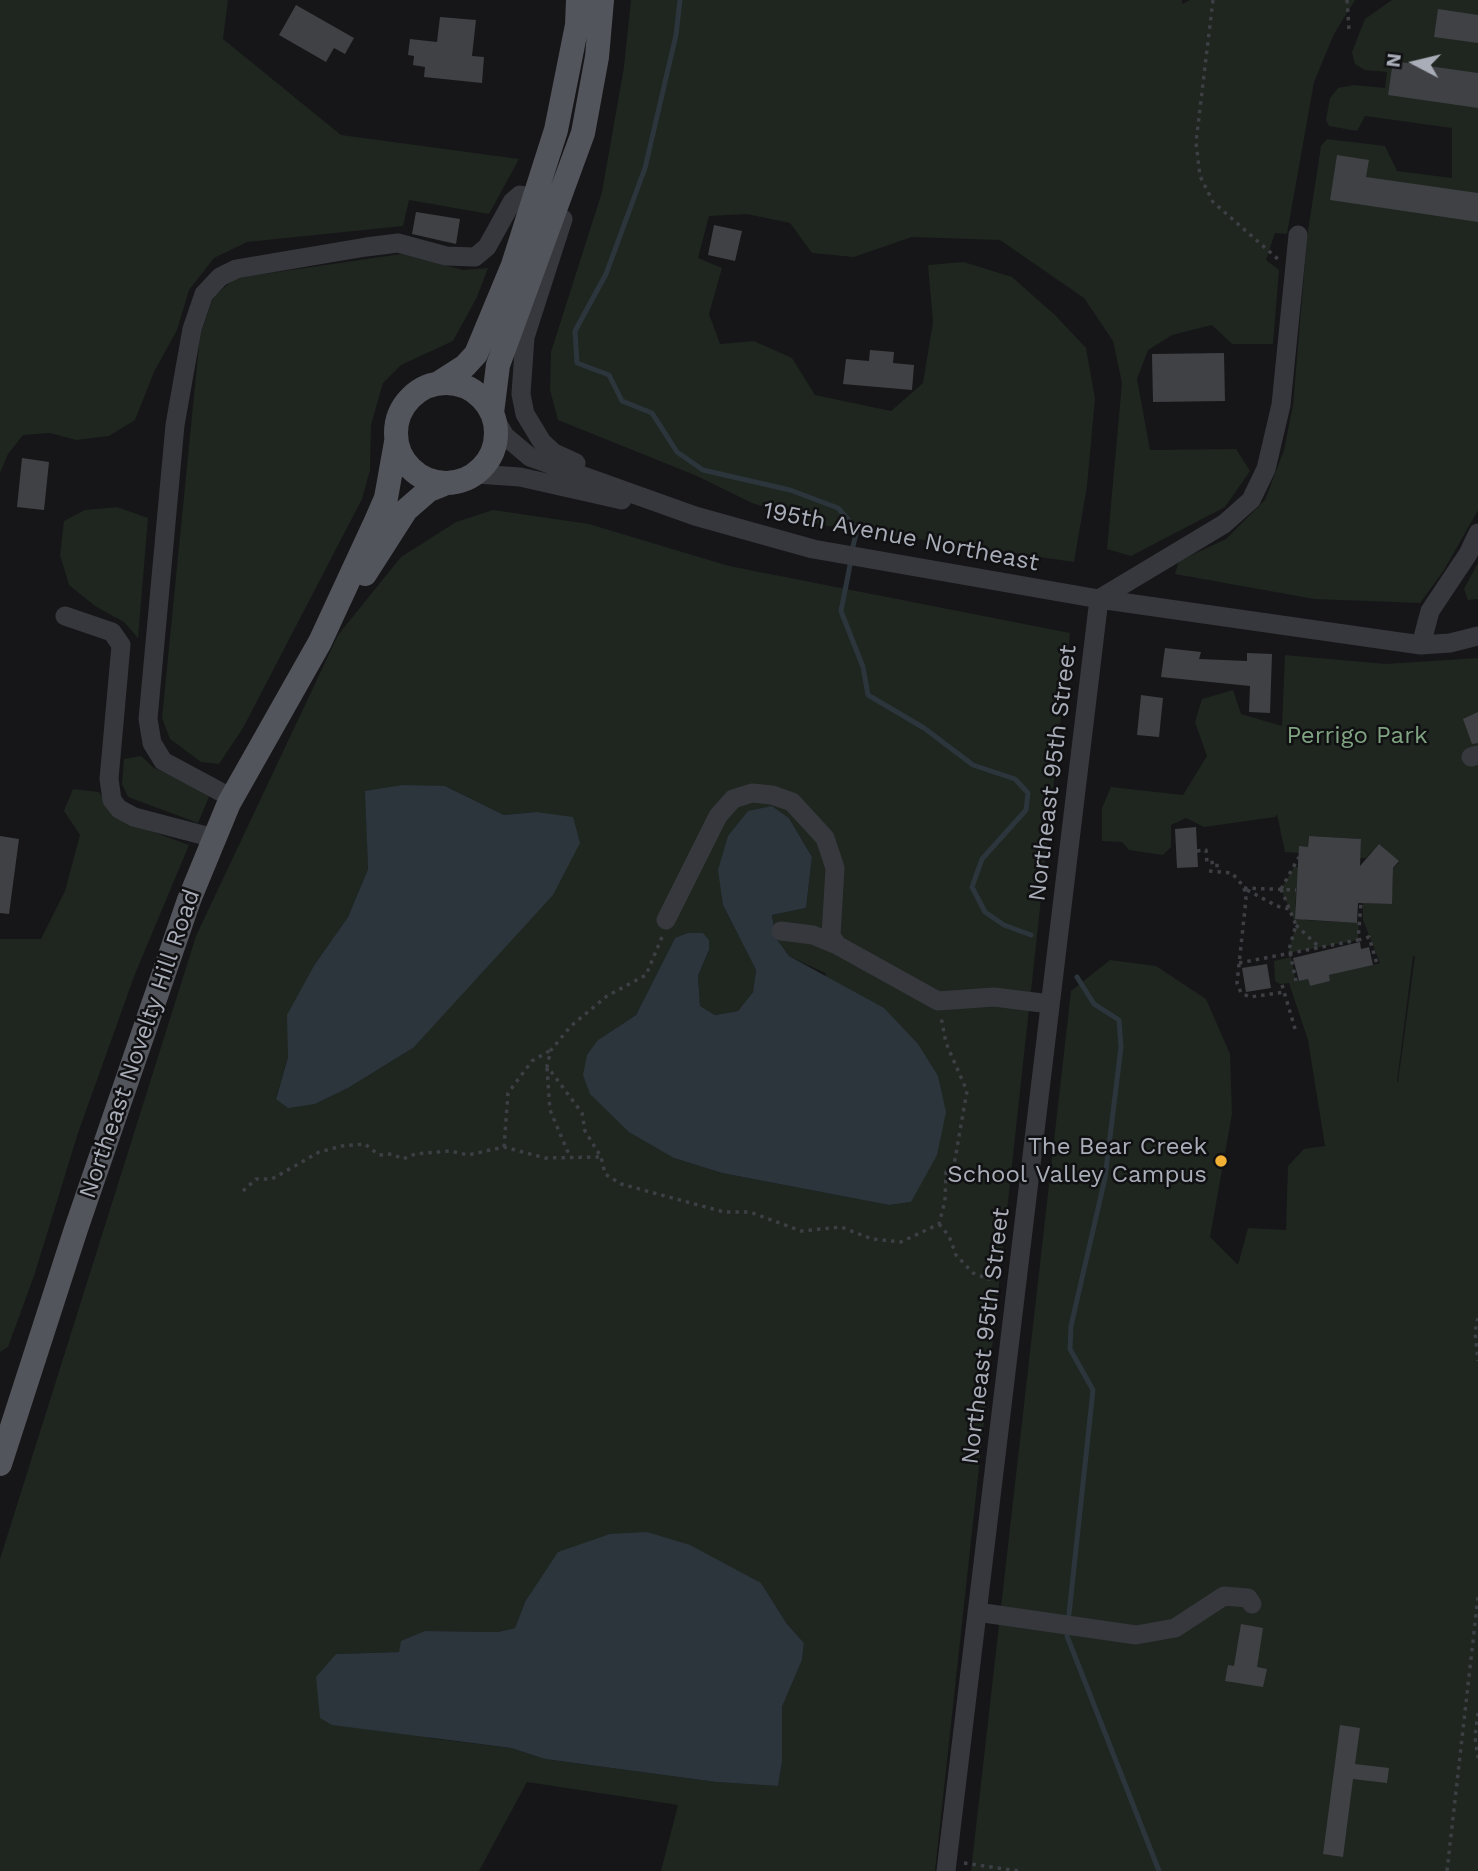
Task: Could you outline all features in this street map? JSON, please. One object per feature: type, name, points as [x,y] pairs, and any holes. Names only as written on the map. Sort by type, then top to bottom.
[{"type":"main road","points":[[579,0],[566,82],[536,198],[491,323],[476,354],[466,366],[437,384],[422,389],[405,405],[396,426],[396,442],[402,458],[413,471],[427,481],[444,484],[477,474],[494,448],[493,415],[498,365],[573,167],[583,133],[595,70],[602,0]]},
{"type":"main road","points":[[437,384],[465,387],[477,394],[493,415]]},
{"type":"main road","name":"Northeast Novelty Hill Road","points":[[320,642],[386,498],[396,442]]},
{"type":"main road","name":"Northeast Novelty Hill Road","points":[[0,1464],[80,1216],[188,900],[232,798],[320,642],[406,510],[429,490],[444,484]]},
{"type":"street","points":[[573,167],[561,228],[525,337],[521,394],[525,414],[532,429],[554,453],[648,490],[695,516]]},
{"type":"street","points":[[232,798],[163,761],[152,743],[148,719],[164,517],[176,425],[192,329],[204,294],[220,276],[236,269],[366,247],[398,243],[446,256],[475,257],[487,247],[512,202],[520,195],[536,198]]},
{"type":"street","points":[[1099,599],[1224,523],[1251,500],[1266,469],[1281,405],[1298,235]]},
{"type":"street","points":[[493,415],[505,436],[530,457],[695,516]]},
{"type":"street","points":[[477,474],[520,477],[695,516]]},
{"type":"street","name":"195th Avenue Northeast","points":[[695,516],[813,549],[1099,599],[1421,645],[1450,643],[1478,636]]},
{"type":"street","points":[[1421,645],[1430,611],[1468,554],[1478,533]]},
{"type":"street","name":"Northeast 95th Street","points":[[947,1866],[1099,599]]},
{"type":"street","points":[[65,616],[112,632],[121,645],[109,779],[112,800],[119,809],[134,817],[214,838]]},
{"type":"street","points":[[666,920],[718,816],[733,799],[752,793],[772,795],[792,802],[825,838],[835,868],[831,936],[837,945]]},
{"type":"street","points":[[780,931],[813,935],[837,945],[938,1001],[994,997],[1050,1004]]},
{"type":"street","points":[[977,1612],[1136,1635],[1175,1628],[1224,1596],[1248,1598],[1252,1604]]},
{"type":"path","points":[[1213,0],[1196,142],[1200,176],[1213,202],[1293,273]]},
{"type":"path","points":[[1347,0],[1349,30]]},
{"type":"path","points":[[1197,850],[1206,850],[1207,863],[1217,862],[1217,870]]},
{"type":"path","points":[[1281,890],[1299,857]]},
{"type":"path","points":[[1209,871],[1217,870],[1236,876],[1244,888],[1246,899],[1237,983],[1244,996],[1285,992]]},
{"type":"path","points":[[1244,888],[1296,890]]},
{"type":"path","points":[[1244,888],[1277,906],[1289,909]]},
{"type":"path","points":[[1281,890],[1296,925],[1319,947]]},
{"type":"path","points":[[1358,940],[1361,903]]},
{"type":"path","points":[[504,1147],[508,1093],[532,1062],[551,1050],[570,1026],[607,996],[646,975],[666,920]]},
{"type":"path","points":[[1296,925],[1289,953],[1296,981]]},
{"type":"path","points":[[1239,963],[1369,937],[1377,964]]},
{"type":"path","points":[[1282,985],[1297,1032]]},
{"type":"path","points":[[938,1001],[946,1043],[967,1091],[954,1165],[946,1172],[945,1201],[939,1224]]},
{"type":"path","points":[[551,1050],[545,1080],[550,1110],[570,1158]]},
{"type":"path","points":[[547,1066],[582,1113],[585,1131],[601,1157],[605,1174],[621,1184],[724,1212],[750,1212],[801,1231],[841,1227],[872,1239],[901,1242],[939,1224]]},
{"type":"path","points":[[243,1191],[256,1179],[272,1179],[318,1152],[342,1146],[365,1144],[379,1155],[392,1154],[403,1159],[415,1154],[450,1151],[468,1156],[504,1147],[545,1158],[601,1157]]},
{"type":"path","points":[[939,1224],[949,1236],[956,1255],[973,1273],[988,1279],[1018,1271]]},
{"type":"path","points":[[1478,1318],[1475,1332],[1478,1361]]},
{"type":"path","points":[[1447,1871],[1478,1597]]},
{"type":"path","points":[[1478,1713],[1475,1737],[1478,1758]]},
{"type":"path","points":[[947,1866],[1019,1871]]},
{"type":"green space","points":[[0,0],[228,0],[223,39],[341,135],[519,159],[489,214],[409,200],[403,226],[247,242],[214,258],[189,290],[177,330],[154,372],[135,420],[109,436],[76,440],[50,433],[23,435],[8,454],[0,473]]},
{"type":"green space","points":[[631,0],[1182,0],[1182,4],[1190,0],[1355,0],[1334,34],[1314,82],[1287,234],[1275,233],[1266,260],[1279,270],[1273,344],[1232,344],[1212,325],[1172,335],[1148,350],[1137,379],[1150,450],[1236,449],[1250,471],[1225,507],[1131,556],[1107,549],[1122,383],[1113,341],[1084,298],[1000,240],[912,237],[854,257],[812,253],[790,223],[747,214],[709,216],[698,258],[722,268],[709,314],[720,344],[754,341],[792,358],[815,395],[891,411],[923,383],[933,322],[928,265],[964,262],[1012,277],[1055,315],[1086,348],[1095,399],[1087,486],[1074,562],[822,525],[752,503],[697,476],[558,420],[550,390],[551,352],[602,192],[624,67]]},
{"type":"green space","points":[[1392,0],[1478,0],[1478,510],[1444,570],[1420,603],[1314,599],[1175,574],[1179,561],[1226,539],[1265,500],[1284,450],[1293,405],[1307,237],[1321,146],[1327,139],[1385,146],[1397,171],[1452,178],[1452,128],[1365,116],[1357,131],[1329,126],[1326,120],[1330,98],[1338,88],[1354,85],[1385,88],[1387,72],[1365,70],[1355,64],[1352,52],[1365,19]]},
{"type":"green space","points":[[401,254],[463,270],[488,268],[477,297],[453,341],[401,365],[383,383],[371,425],[370,470],[362,499],[243,728],[219,764],[201,762],[170,739],[162,718],[200,335],[214,296],[236,278]]},
{"type":"green space","points":[[117,507],[148,518],[138,638],[124,622],[95,606],[69,585],[60,555],[64,521],[85,510]]},
{"type":"green space","points":[[493,510],[589,524],[729,566],[1070,633],[935,1871],[661,1871],[678,1805],[527,1782],[479,1871],[0,1871],[0,1559],[196,936],[338,635],[401,557],[456,522]],"holes":[[[445,786],[504,815],[536,812],[413,1048],[348,1088],[315,1104],[276,1098],[315,964],[348,917],[368,869],[366,791]],[[772,806],[789,818],[812,857],[806,908],[772,915],[776,938],[789,956],[825,973],[911,1202],[889,1205],[722,1173],[674,1158],[598,1040],[636,1015],[675,938],[709,951],[698,976],[700,1006],[715,1015],[738,1011],[753,992],[756,970],[723,905]],[[761,1583],[787,1624],[804,1643],[802,1660],[782,1707],[782,1762],[778,1786],[716,1782],[545,1759],[511,1748],[429,1738],[336,1654],[399,1652],[425,1631],[498,1632],[515,1628],[525,1602]]]},
{"type":"green space","points":[[1478,563],[1478,599],[1468,600],[1464,589]]},
{"type":"green space","name":"Perrigo Park","points":[[1285,655],[1386,664],[1478,658],[1478,1871],[971,1871],[1071,991],[1110,960],[1156,966],[1206,999],[1230,1054],[1232,1114],[1210,1237],[1238,1265],[1248,1228],[1286,1230],[1288,1166],[1304,1149],[1325,1146],[1308,1040],[1289,983],[1280,984],[1275,981],[1274,961],[1291,957],[1296,981],[1308,979],[1310,986],[1330,981],[1329,975],[1380,963],[1363,920],[1363,903],[1391,904],[1393,877],[1387,876],[1399,862],[1379,844],[1366,858],[1360,858],[1361,839],[1309,836],[1308,847],[1299,847],[1299,853],[1285,852],[1277,814],[1275,817],[1204,827],[1186,818],[1171,825],[1171,847],[1163,855],[1129,850],[1122,842],[1102,841],[1102,808],[1111,787],[1183,795],[1207,756],[1195,722],[1202,699],[1233,690],[1241,714],[1282,726]],"holes":[[[1413,956],[1398,1082],[1397,1082]]]},
{"type":"green space","points":[[141,756],[154,768],[211,792],[198,823],[128,797],[122,784],[124,759]]},
{"type":"green space","points":[[73,789],[99,792],[115,818],[189,845],[135,974],[78,1133],[34,1276],[8,1347],[0,1352],[0,939],[41,939],[65,891],[80,835],[64,811]]},
{"type":"green space","points":[[1294,867],[1329,868],[1328,888],[1297,886],[1295,907],[1304,908],[1304,920],[1359,923],[1358,940],[1288,953],[1296,925],[1281,889]]},
{"type":"shaded area","points":[[403,785],[445,786],[504,815],[536,812],[573,817],[580,843],[553,895],[413,1048],[348,1088],[315,1104],[288,1108],[276,1099],[288,1057],[287,1015],[315,964],[348,917],[368,869],[365,791]]},
{"type":"shaded area","points":[[772,806],[789,818],[812,857],[806,908],[772,915],[776,938],[789,956],[884,1008],[918,1044],[938,1076],[946,1112],[937,1155],[911,1202],[889,1205],[722,1173],[674,1158],[629,1132],[590,1094],[583,1075],[587,1055],[598,1040],[636,1015],[675,938],[688,933],[703,933],[709,940],[709,950],[698,976],[700,1006],[715,1015],[738,1011],[753,992],[756,970],[723,905],[718,870],[728,836],[748,811]]},
{"type":"shaded area","points":[[647,1532],[690,1545],[761,1583],[787,1624],[804,1643],[802,1660],[782,1707],[782,1762],[778,1786],[716,1782],[545,1759],[511,1748],[332,1725],[320,1718],[316,1677],[336,1654],[399,1652],[401,1641],[425,1631],[498,1632],[515,1628],[525,1602],[558,1552],[610,1534]]},
{"type":"building","points":[[296,5],[354,38],[345,54],[334,48],[326,62],[279,35]]},
{"type":"building","points":[[1438,9],[1478,15],[1478,43],[1434,37]]},
{"type":"building","points":[[440,17],[476,20],[472,56],[484,57],[482,83],[424,77],[425,67],[413,65],[414,56],[408,55],[410,39],[437,42]]},
{"type":"building","points":[[1393,61],[1478,73],[1478,108],[1388,95]]},
{"type":"building","points":[[1337,155],[1369,160],[1366,177],[1478,193],[1478,222],[1330,200]]},
{"type":"building","points":[[416,212],[460,219],[456,244],[412,234]]},
{"type":"building","points":[[714,225],[742,231],[735,261],[708,255]]},
{"type":"building","points":[[870,350],[894,352],[893,363],[914,365],[912,390],[843,384],[846,359],[869,361]]},
{"type":"building","points":[[1224,353],[1225,401],[1153,402],[1152,354]]},
{"type":"building","points":[[22,458],[49,462],[44,510],[17,507]]},
{"type":"building","points":[[1165,648],[1201,652],[1199,659],[1247,661],[1247,653],[1272,654],[1270,713],[1249,712],[1250,686],[1161,677]]},
{"type":"building","points":[[1141,695],[1163,698],[1159,737],[1137,735]]},
{"type":"building","points":[[1478,712],[1478,743],[1472,744],[1463,719]]},
{"type":"building","points":[[1196,827],[1198,867],[1177,868],[1175,829]]},
{"type":"building","points":[[0,836],[19,839],[9,914],[0,913]]},
{"type":"building","points":[[1309,836],[1361,839],[1360,866],[1379,844],[1399,861],[1393,868],[1392,904],[1358,903],[1357,923],[1295,919],[1299,846],[1308,847]]},
{"type":"building","points":[[1360,942],[1361,949],[1369,947],[1373,965],[1329,975],[1330,981],[1310,986],[1308,979],[1299,981],[1293,958]]},
{"type":"building","points":[[1267,964],[1271,988],[1246,992],[1242,968]]},
{"type":"building","points":[[1241,1624],[1263,1628],[1257,1667],[1267,1669],[1263,1687],[1225,1681],[1228,1665],[1234,1666]]},
{"type":"building","points":[[1340,1725],[1360,1728],[1355,1764],[1389,1768],[1387,1783],[1353,1779],[1343,1857],[1323,1854]]},
{"type":"waterway","points":[[680,0],[676,35],[645,168],[606,274],[575,331],[577,363],[609,375],[622,401],[652,413],[677,452],[703,470],[790,490],[838,508],[857,530],[852,550]]},
{"type":"waterway","points":[[851,560],[841,611],[863,667],[868,695],[924,728],[973,765],[1015,779],[1028,793],[1026,810],[982,859],[972,887],[985,912],[1004,925],[1031,935]]},
{"type":"waterway","points":[[1069,1614],[1093,1390],[1070,1349],[1071,1326],[1105,1178],[1121,1047],[1119,1020],[1094,1004],[1077,977]]},
{"type":"waterway","points":[[1067,1636],[1159,1871]]},
{"type":"place","name":"The Bear Creek School Valley Campus","points":[[1221,1161]]}]
